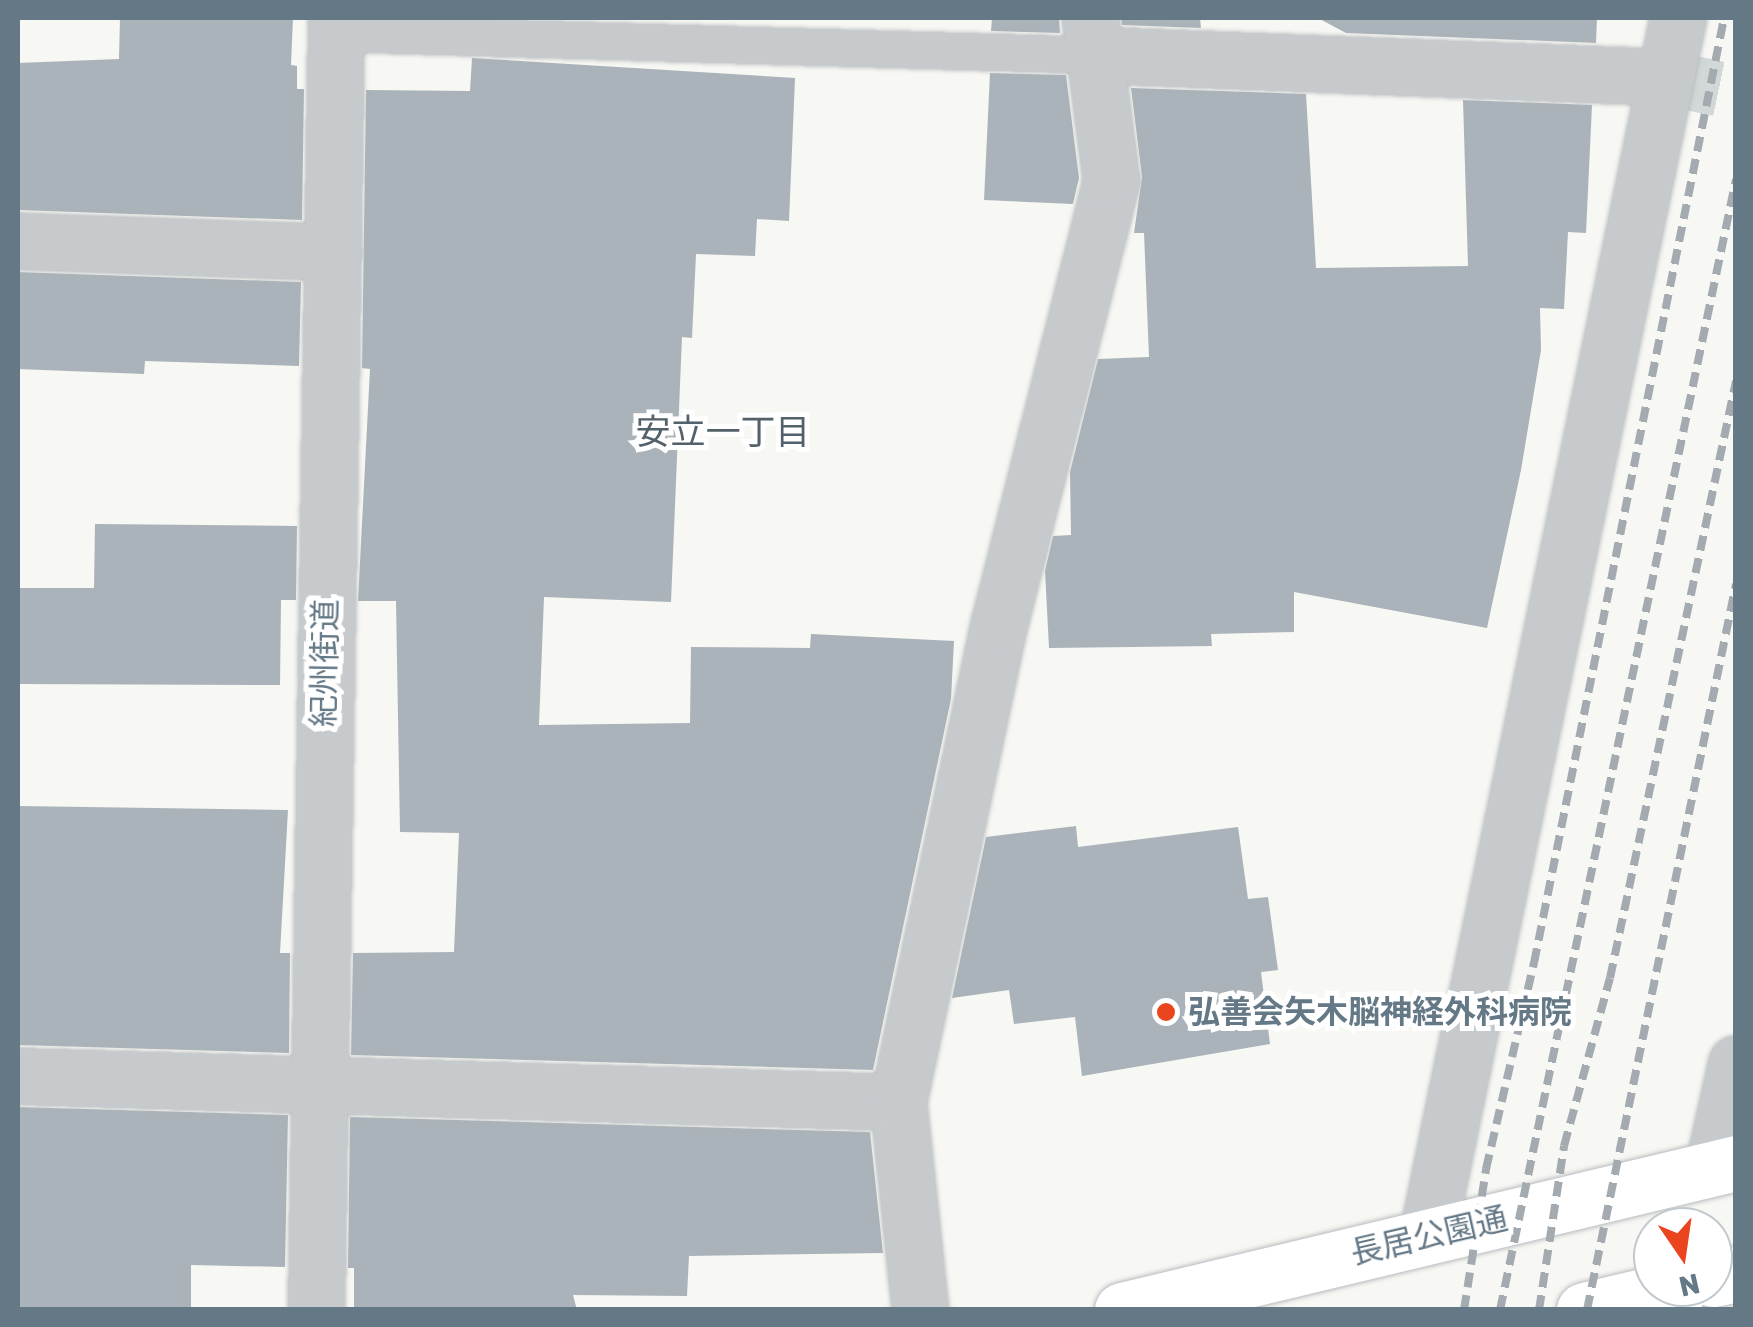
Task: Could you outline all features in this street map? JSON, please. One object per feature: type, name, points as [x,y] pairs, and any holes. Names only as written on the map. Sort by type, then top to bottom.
[{"type":"highway","name":"長居公園通","points":[[1122,1310],[1724,1165]]},
{"type":"highway","points":[[1584,1310],[1633,1299]]},
{"type":"street","points":[[1428,1236],[1678,18]]},
{"type":"street","name":"紀州街道","points":[[316,1310],[316,1086],[336,25]]},
{"type":"street","points":[[920,1310],[898,1102],[1000,624],[1110,180],[1094,36],[1294,40],[1665,77]]},
{"type":"street","points":[[18,241],[334,252]]},
{"type":"street","points":[[1724,1165],[1736,1064]]},
{"type":"street","points":[[18,1076],[898,1102]]},
{"type":"lane","points":[[336,25],[1094,36]]},
{"type":"building","points":[[120,18],[293,18],[291,65],[297,66],[297,89],[304,89],[302,220],[18,210],[18,63],[119,59]]},
{"type":"building","points":[[992,18],[1059,18],[1060,33],[991,31]]},
{"type":"building","points":[[1121,18],[1200,18],[1201,28],[1122,25]]},
{"type":"building","points":[[1318,18],[1597,18],[1596,43],[1346,33]]},
{"type":"building","points":[[472,58],[795,78],[789,221],[757,219],[755,256],[696,254],[692,338],[682,337],[671,602],[544,597],[539,725],[690,723],[691,647],[810,648],[811,634],[954,641],[951,699],[873,1070],[351,1055],[353,953],[454,952],[459,833],[400,832],[396,601],[358,601],[370,369],[362,368],[366,90],[470,91]]},
{"type":"building","points":[[990,73],[1066,75],[1079,178],[1073,204],[984,200]]},
{"type":"building","points":[[1131,88],[1306,94],[1316,268],[1468,266],[1463,100],[1592,105],[1586,233],[1568,232],[1564,309],[1540,308],[1541,350],[1521,470],[1487,628],[1294,592],[1294,632],[1211,634],[1212,646],[1049,648],[1045,571],[1053,536],[1071,535],[1070,472],[1098,359],[1149,357],[1144,233],[1134,233],[1142,177]]},
{"type":"building","points":[[18,272],[301,282],[299,366],[145,361],[144,374],[18,369]]},
{"type":"building","points":[[95,524],[297,526],[296,600],[281,600],[280,685],[18,684],[18,588],[94,588]]},
{"type":"building","points":[[18,806],[288,810],[280,953],[290,953],[289,1053],[18,1045]]},
{"type":"building","points":[[1076,826],[1078,847],[1238,827],[1248,899],[1268,897],[1278,970],[1261,972],[1270,1044],[1082,1076],[1075,1017],[1014,1024],[1009,990],[952,998],[986,837]]},
{"type":"building","points":[[18,1107],[288,1115],[285,1267],[191,1265],[191,1310],[18,1310]]},
{"type":"building","points":[[350,1117],[870,1132],[883,1253],[689,1256],[687,1296],[573,1295],[577,1310],[354,1310],[354,1268],[348,1268]]},
{"type":"tunnel","points":[[1665,77],[1736,92]]},
{"type":"railway","points":[[1464,1310],[1486,1169],[1534,963],[1724,18]]},
{"type":"railway","points":[[1500,1310],[1736,179]]},
{"type":"railway","points":[[1539,1310],[1564,1146],[1610,978],[1736,381]]},
{"type":"railway","points":[[1587,1310],[1736,584]]},
{"type":"place","name":"弘善会矢木脳神経外科病院","points":[[1166,1012]]},
{"type":"district","name":"安立一丁目","points":[[723,432]]}]
